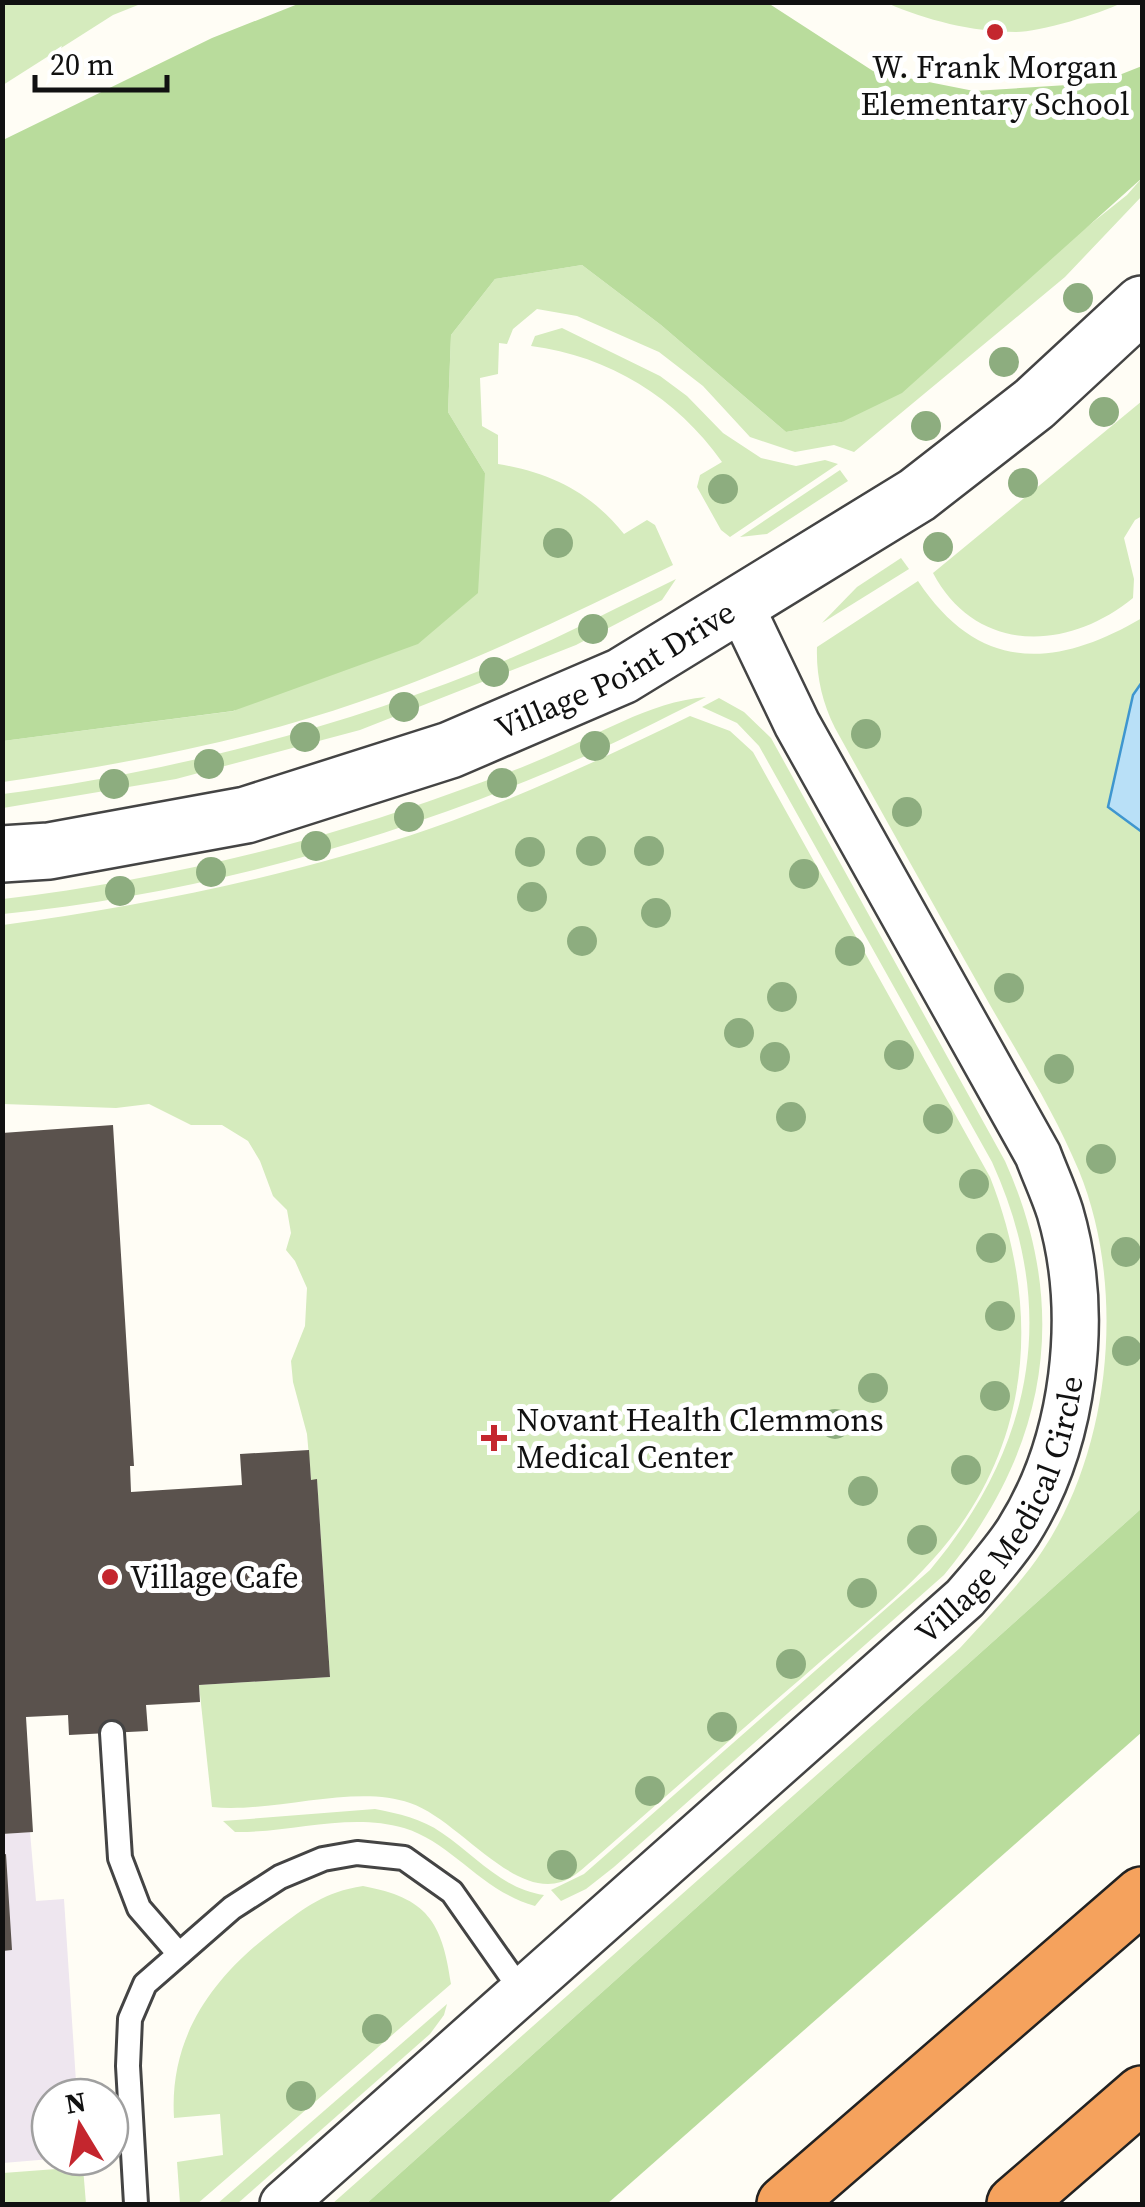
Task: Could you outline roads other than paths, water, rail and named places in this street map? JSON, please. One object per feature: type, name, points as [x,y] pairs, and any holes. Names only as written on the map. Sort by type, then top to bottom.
[{"type":"highway","points":[[785,2204],[1142,1895]]},
{"type":"highway","points":[[1016,2204],[1142,2094]]},
{"type":"street","name":"Village Point Drive","points":[[2,854],[48,851],[246,814],[450,750],[622,676],[917,494],[1034,404],[1142,304]]},
{"type":"street","name":"Village Medical Circle","points":[[283,2204],[965,1598],[1018,1533],[1041,1490],[1058,1444],[1070,1384],[1074,1319],[1072,1276],[1060,1213],[1038,1155],[797,724],[740,605]]},
{"type":"lane","points":[[112,1733],[120,1858],[139,1908],[179,1954]]},
{"type":"lane","points":[[136,2204],[128,2066],[130,2019],[145,1984],[232,1908],[280,1878],[323,1859],[357,1854],[404,1858],[452,1892],[523,1992]]},
{"type":"water","points":[[1142,682],[1142,832],[1108,807],[1133,695]]},
{"type":"place","name":"W. Frank Morgan Elementary School","points":[[995,32]]},
{"type":"place","name":"Novant Health Clemmons Medical Center","points":[[494,1438]]},
{"type":"place","name":"Village Cafe","points":[[110,1577]]}]
